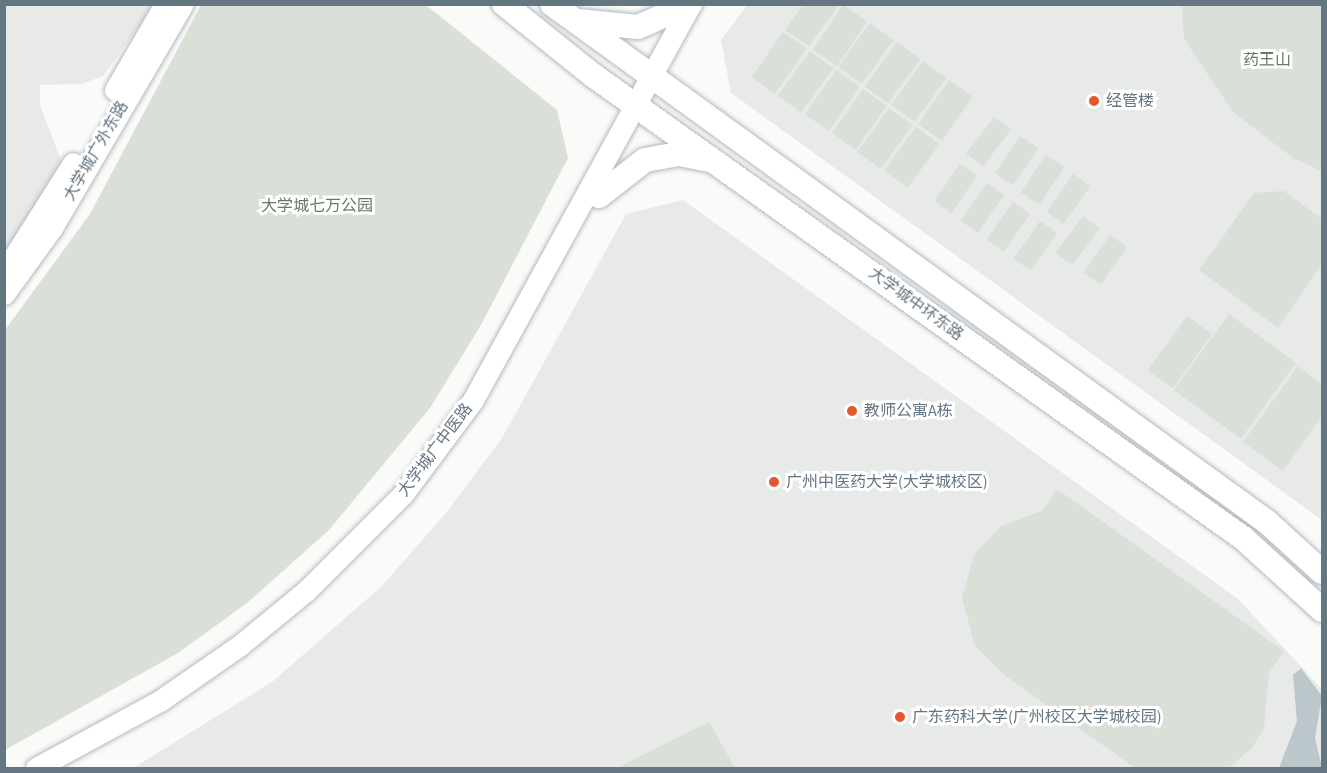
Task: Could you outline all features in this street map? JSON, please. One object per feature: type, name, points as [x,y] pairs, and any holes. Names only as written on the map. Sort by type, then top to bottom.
[{"type":"main road","name":"大学城广外东路","points":[[4,270],[165,4]]},
{"type":"main road","name":"大学城广外东路","points":[[4,294],[52,228],[183,4]]},
{"type":"main road","name":"大学城中环东路","points":[[504,4],[638,106],[1244,538],[1323,610]]},
{"type":"main road","name":"大学城中环东路","points":[[552,4],[1267,522],[1323,572]]},
{"type":"main road","name":"大学城广中医路","points":[[36,768],[213,664],[286,609],[383,517],[473,400],[653,79],[690,4]]},
{"type":"main road","points":[[572,19],[638,27],[690,4]]},
{"type":"main road","name":"大学城广中医路","points":[[653,79],[707,4]]},
{"type":"main road","name":"大学城广中医路","points":[[64,768],[167,711],[238,662],[308,606],[393,525],[484,407],[599,196],[638,106]]},
{"type":"main road","points":[[599,196],[624,172],[656,157],[690,155],[721,164]]},
{"type":"shaded area","points":[[5,5],[155,5],[103,76],[82,84],[40,85],[40,105],[62,163],[5,256]]},
{"type":"shaded area","points":[[747,5],[1322,5],[1322,520],[731,93],[721,40]]},
{"type":"shaded area","name":"广州中医药大学(大学城校区)","points":[[683,200],[1238,599],[1322,689],[1322,768],[133,768],[272,682],[382,586],[446,513],[502,438],[626,214]]},
{"type":"shaded area","points":[[1301,668],[1322,696],[1315,738],[1322,768],[1279,768],[1297,721],[1293,675]]},
{"type":"green space","name":"大学城七万公园","points":[[201,5],[426,5],[557,110],[568,158],[481,325],[430,408],[329,530],[247,603],[178,653],[5,750],[5,330],[90,214]]},
{"type":"green space","points":[[803,5],[839,5],[809,46],[785,30]]},
{"type":"green space","points":[[843,5],[867,21],[837,66],[813,50]]},
{"type":"green space","name":"药王山","points":[[1182,5],[1322,5],[1322,171],[1293,158],[1233,112],[1184,39]]},
{"type":"green space","points":[[870,23],[893,40],[862,84],[838,67]]},
{"type":"green space","points":[[783,32],[807,49],[775,94],[751,77]]},
{"type":"green space","points":[[897,42],[920,59],[888,104],[865,86]]},
{"type":"green space","points":[[810,51],[833,68],[801,113],[778,95]]},
{"type":"green space","points":[[923,61],[946,78],[915,122],[891,105]]},
{"type":"green space","points":[[836,70],[860,87],[829,131],[805,114]]},
{"type":"green space","points":[[949,80],[973,97],[942,141],[918,124]]},
{"type":"green space","points":[[863,89],[887,106],[856,150],[832,133]]},
{"type":"green space","points":[[889,108],[912,125],[881,169],[857,152]]},
{"type":"green space","points":[[994,117],[1011,130],[983,166],[966,154]]},
{"type":"green space","points":[[916,127],[939,144],[908,188],[884,171]]},
{"type":"green space","points":[[1020,136],[1038,148],[1013,186],[995,173]]},
{"type":"green space","points":[[1046,155],[1064,167],[1039,205],[1021,192]]},
{"type":"green space","points":[[960,164],[977,176],[951,213],[934,201]]},
{"type":"green space","points":[[1073,174],[1090,186],[1064,224],[1047,212]]},
{"type":"green space","points":[[987,183],[1004,195],[978,233],[961,221]]},
{"type":"green space","points":[[1284,191],[1322,219],[1322,264],[1278,328],[1199,270],[1254,193]]},
{"type":"green space","points":[[1013,202],[1030,214],[1004,252],[987,240]]},
{"type":"green space","points":[[1083,216],[1100,229],[1072,265],[1055,253]]},
{"type":"green space","points":[[1040,221],[1057,233],[1031,271],[1014,259]]},
{"type":"green space","points":[[1110,235],[1127,247],[1101,285],[1084,273]]},
{"type":"green space","points":[[1229,314],[1296,363],[1241,439],[1174,390]]},
{"type":"green space","points":[[1187,316],[1212,334],[1173,388],[1148,370]]},
{"type":"green space","points":[[1298,366],[1322,384],[1322,416],[1283,471],[1243,442]]},
{"type":"green space","points":[[1057,489],[1284,651],[1269,673],[1264,728],[1252,748],[1228,768],[1135,768],[1003,674],[975,646],[962,598],[974,555],[1001,526],[1042,511]]},
{"type":"green space","points":[[709,722],[735,768],[617,768]]},
{"type":"place","name":"经管楼","points":[[1094,101]]},
{"type":"place","name":"教师公寓A栋","points":[[852,411]]},
{"type":"place","name":"广州中医药大学(大学城校区)","points":[[774,482]]},
{"type":"place","name":"广东药科大学(广州校区大学城校园)","points":[[900,717]]}]
